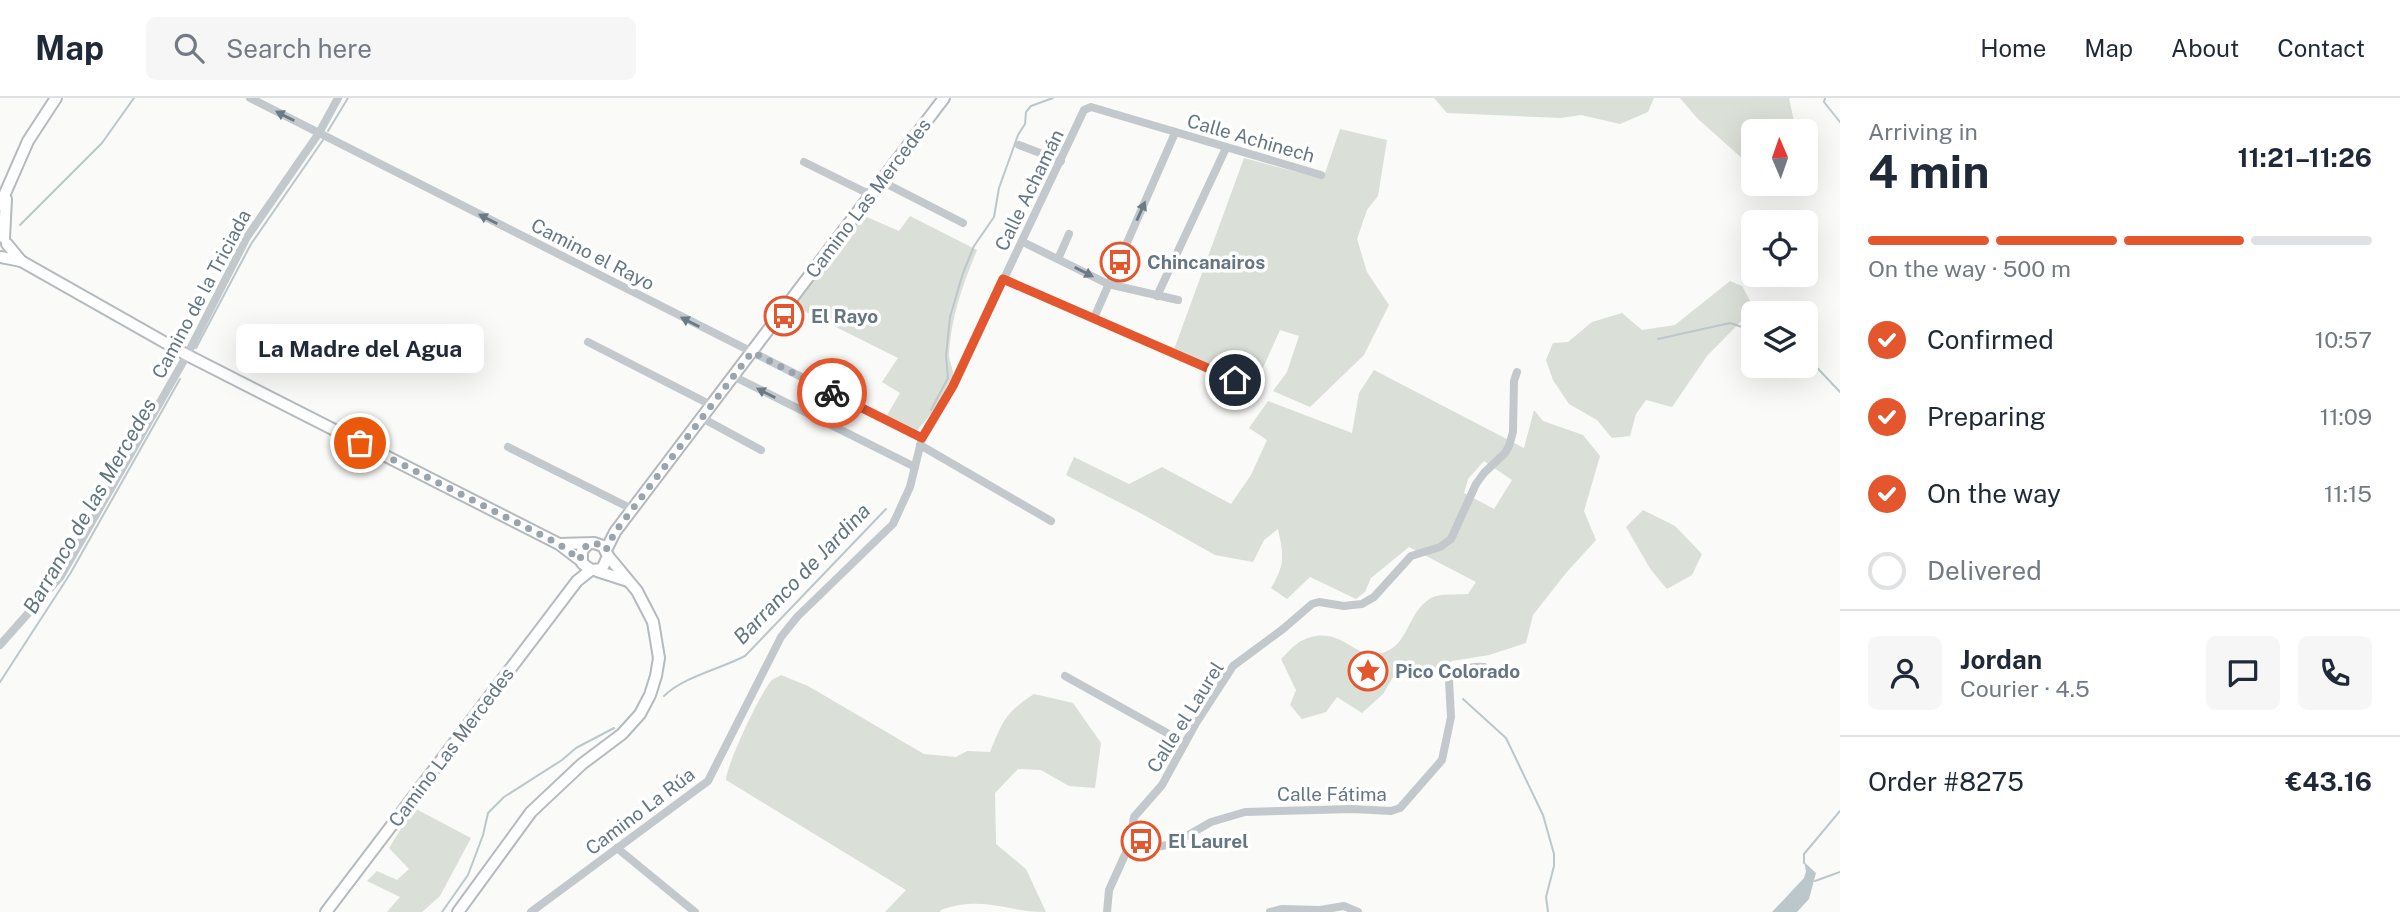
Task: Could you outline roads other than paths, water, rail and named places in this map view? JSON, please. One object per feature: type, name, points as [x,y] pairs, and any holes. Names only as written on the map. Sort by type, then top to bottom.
[{"type":"main road","points":[[0,205],[28,141],[56,98]]},
{"type":"main road","name":"Camino Las Mercedes","points":[[326,912],[587,566],[605,565],[615,532],[944,98]]},
{"type":"main road","points":[[7,190],[4,239],[7,249],[1,257],[21,261],[187,355],[559,544],[587,566],[628,581]]},
{"type":"main road","points":[[4,239],[21,261]]},
{"type":"main road","name":"Camino Las Mercedes","points":[[591,544],[615,532]]},
{"type":"main road","points":[[458,912],[531,812],[631,725],[650,695],[658,667],[657,638],[645,605],[622,571],[607,553],[591,544],[559,544]]},
{"type":"main road","points":[[587,566],[582,551],[591,544]]},
{"type":"street","name":"Camino el Rayo","points":[[250,98],[752,352],[921,442],[1051,521]]},
{"type":"street","name":"Camino de la Triciada","points":[[0,645],[61,576],[187,355],[247,237],[319,133],[338,98]]},
{"type":"street","name":"Calle Achinech","points":[[1091,107],[1321,175]]},
{"type":"street","name":"Calle Achamán","points":[[921,442],[953,386],[1084,110],[1091,107]]},
{"type":"street","points":[[1094,318],[1175,133]]},
{"type":"street","points":[[1019,145],[1061,161]]},
{"type":"street","points":[[1157,296],[1226,148]]},
{"type":"street","points":[[804,162],[872,195]]},
{"type":"street","points":[[881,181],[963,223]]},
{"type":"street","points":[[1058,258],[1069,234]]},
{"type":"street","points":[[1023,242],[1108,284],[1178,300]]},
{"type":"street","points":[[1003,279],[1259,390]]},
{"type":"street","points":[[588,342],[711,405]]},
{"type":"street","name":"Calle el Laurel","points":[[1107,912],[1109,890],[1129,846],[1133,817],[1162,785],[1233,666],[1283,629],[1307,607],[1319,602],[1344,606],[1362,604],[1374,597],[1411,556],[1440,547],[1451,539],[1476,484],[1509,446],[1513,432],[1514,381],[1517,372]]},
{"type":"street","points":[[733,376],[915,467]]},
{"type":"street","points":[[702,418],[761,450]]},
{"type":"street","name":"Camino La Rúa","points":[[531,912],[708,781],[781,637],[797,617],[893,524],[909,487],[921,442]]},
{"type":"street","points":[[508,447],[632,509]]},
{"type":"street","name":"Calle Fátima","points":[[1129,846],[1151,848],[1173,844],[1211,822],[1245,812],[1352,809],[1391,811],[1400,808],[1442,760],[1451,716],[1449,680],[1457,672],[1484,667]]},
{"type":"street","points":[[1065,676],[1185,743]]},
{"type":"street","points":[[617,848],[695,912]]},
{"type":"street","points":[[1270,912],[1345,906],[1358,912]]},
{"type":"waterway","points":[[20,225],[102,143],[134,98]]},
{"type":"waterway","name":"Barranco de las Mercedes","points":[[328,131],[348,98]]},
{"type":"waterway","name":"Barranco de Jardina","points":[[931,410],[948,378],[946,356],[950,317],[963,273],[974,246],[994,217],[999,188],[1018,135],[1025,124],[1026,112],[1031,106],[1053,98]]},
{"type":"waterway","points":[[1825,98],[1824,102],[1840,122]]},
{"type":"waterway","name":"Barranco de las Mercedes","points":[[196,348],[251,244],[323,140]]},
{"type":"waterway","points":[[1658,339],[1730,323],[1741,327]]},
{"type":"waterway","points":[[1818,369],[1840,392]]},
{"type":"waterway","name":"Barranco de las Mercedes","points":[[0,682],[70,574],[180,379]]},
{"type":"waterway","name":"Barranco de Jardina","points":[[664,696],[691,678],[745,656],[886,509]]},
{"type":"waterway","points":[[1463,699],[1506,738],[1543,815],[1554,854],[1554,866],[1546,897],[1548,912]]},
{"type":"waterway","points":[[442,912],[468,875],[488,813],[504,797],[576,748],[614,728]]},
{"type":"waterway","points":[[1804,863],[1804,854],[1840,811]]},
{"type":"waterway","points":[[1815,881],[1840,872]]},
{"type":"place","name":"Chincanairos","points":[[1120,262]]},
{"type":"place","name":"El Rayo","points":[[784,316]]},
{"type":"place","name":"La Madre del Agua","points":[[360,443]]},
{"type":"place","name":"Pico Colorado","points":[[1368,671]]},
{"type":"place","name":"El Laurel","points":[[1141,841]]}]
